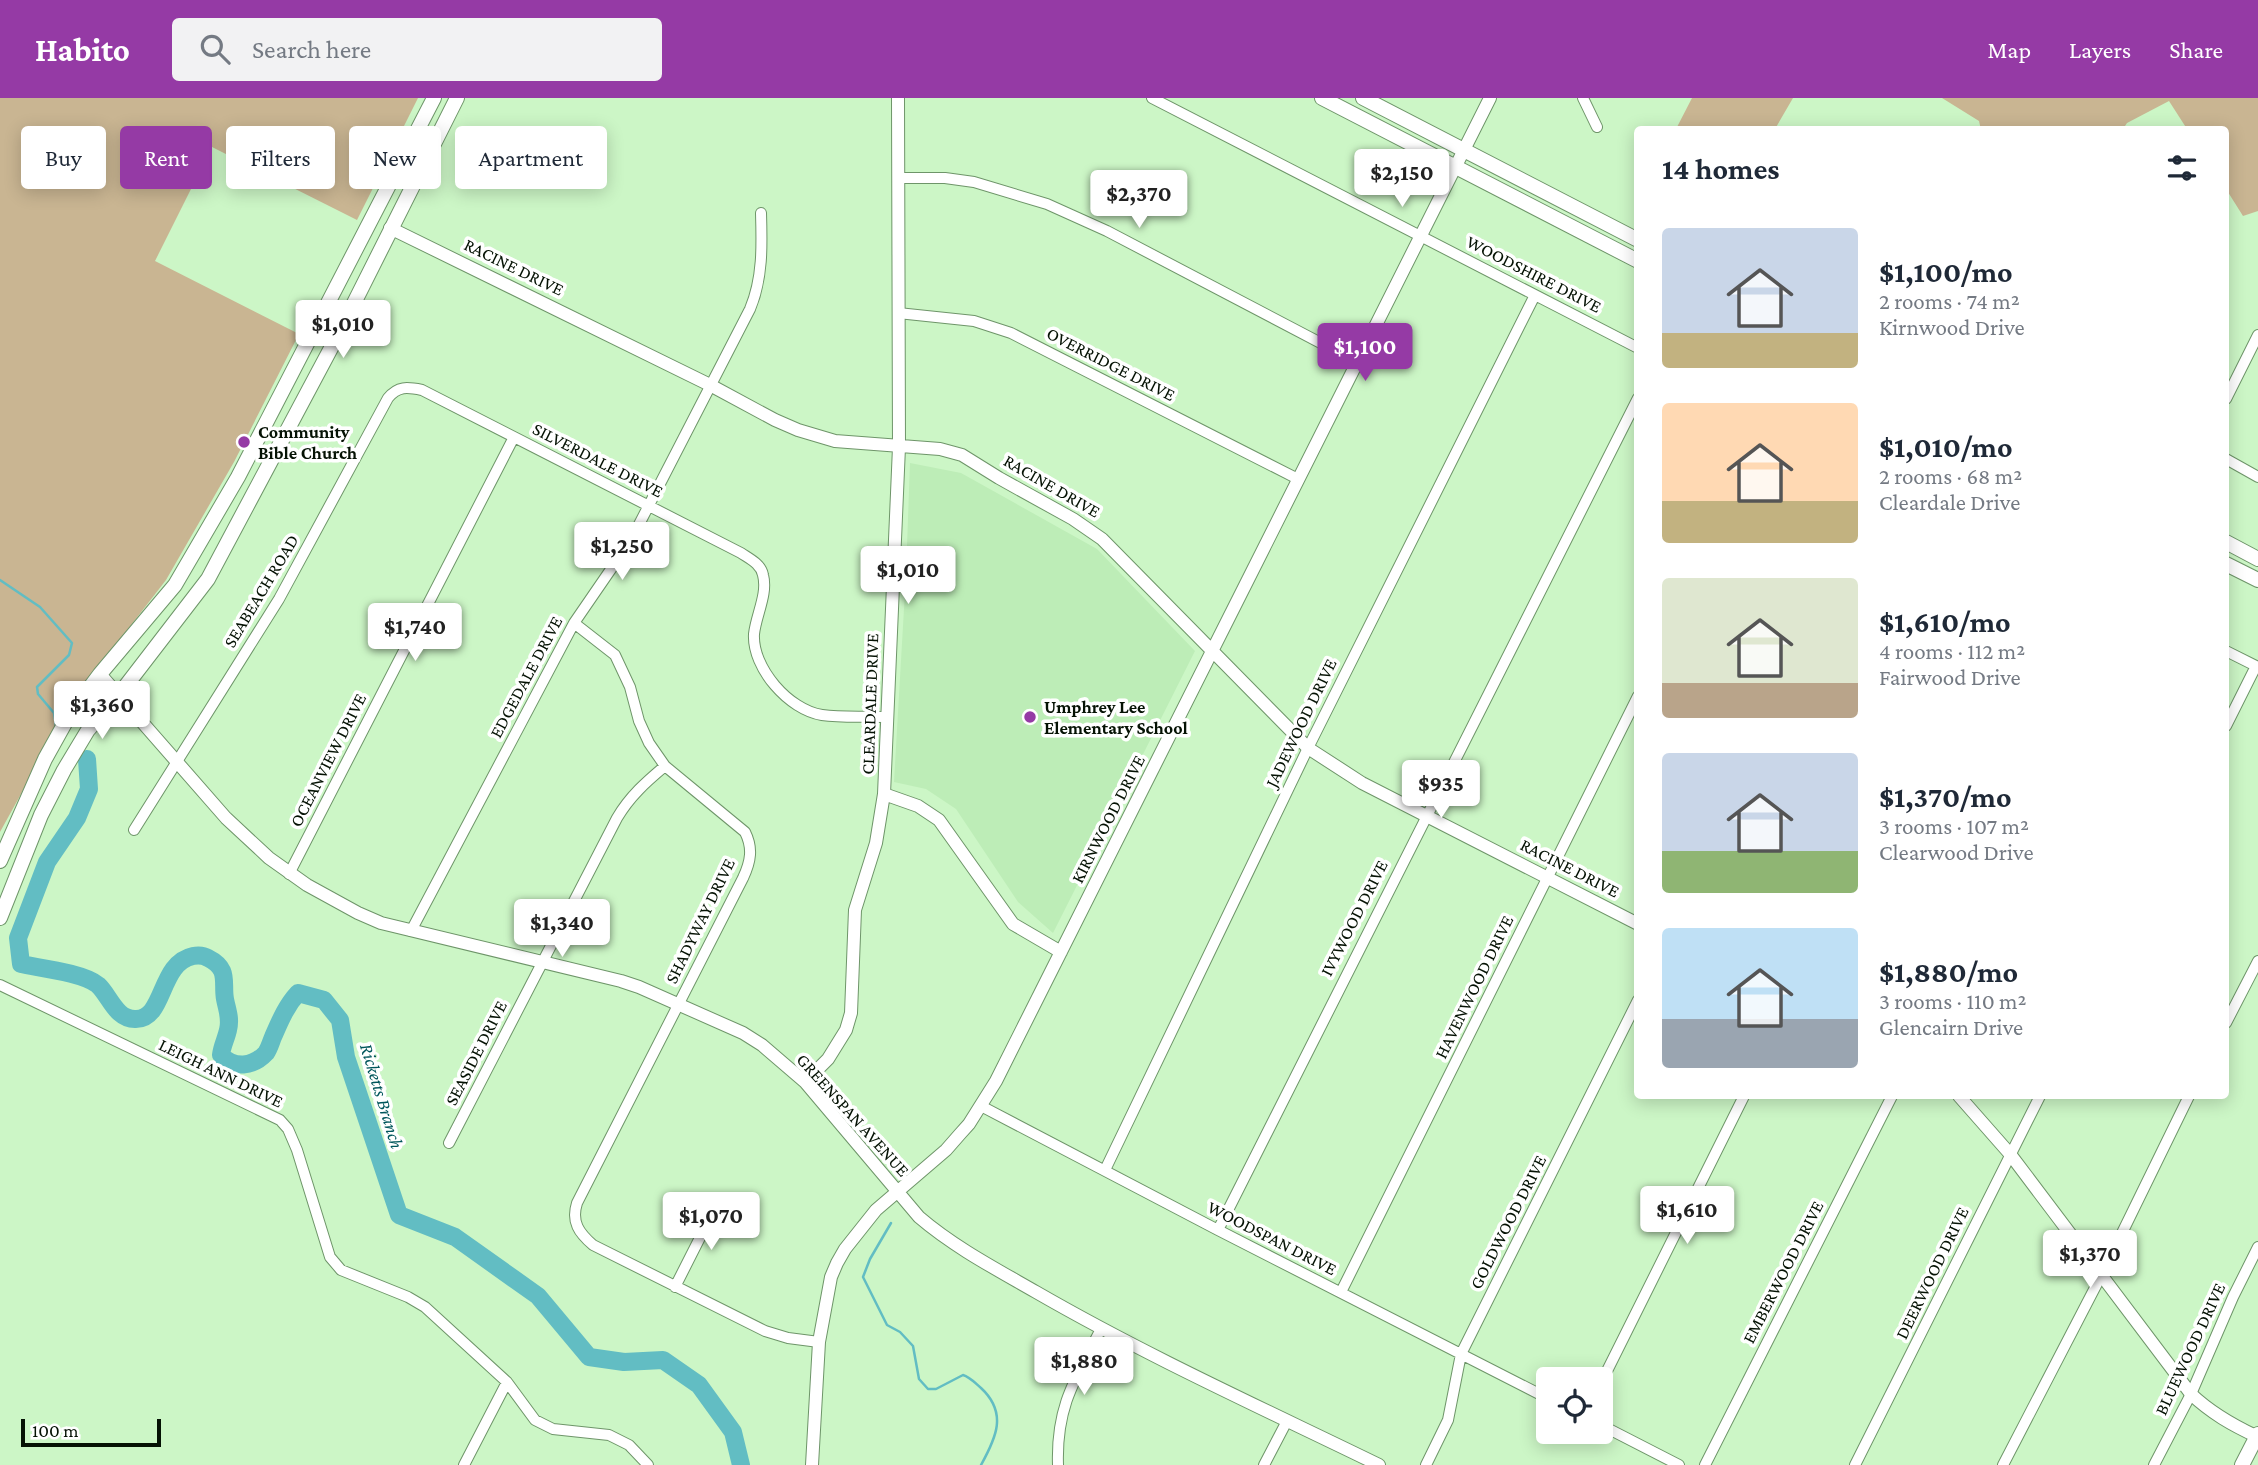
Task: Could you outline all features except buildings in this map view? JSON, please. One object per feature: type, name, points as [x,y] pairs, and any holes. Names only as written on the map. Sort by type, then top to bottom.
[{"type":"main road","points":[[0,860],[45,759],[70,714],[175,585],[238,477],[434,98]]},
{"type":"main road","points":[[1322,98],[1634,259]]},
{"type":"main road","points":[[1363,98],[1634,238]]},
{"type":"main road","points":[[0,918],[41,815],[88,730],[118,696],[208,579],[338,335],[455,99]]},
{"type":"main road","name":"RACINE DRIVE","points":[[371,219],[390,228]]},
{"type":"main road","points":[[318,324],[338,335]]},
{"type":"main road","points":[[2229,544],[2258,559]]},
{"type":"main road","points":[[2229,566],[2258,580]]},
{"type":"main road","points":[[45,759],[64,770]]},
{"type":"main road","points":[[2242,1465],[2258,1436]]},
{"type":"street","name":"CLEARDALE DRIVE","points":[[805,1082],[828,1059],[846,1030],[851,1013],[855,910],[876,843],[884,794],[899,447],[898,98]]},
{"type":"street","name":"WOODSHIRE DRIVE","points":[[1152,98],[1634,346]]},
{"type":"street","name":"KIRNWOOD DRIVE","points":[[812,1465],[819,1342],[831,1277],[845,1249],[876,1210],[946,1150],[969,1124],[996,1081],[1490,98]]},
{"type":"street","points":[[1583,98],[1597,127]]},
{"type":"street","points":[[898,178],[945,178],[974,182],[1047,204],[1107,231],[1357,362]]},
{"type":"street","name":"EDGEDALE DRIVE","points":[[411,931],[574,623],[631,540],[755,297],[761,256],[761,212]]},
{"type":"street","name":"RACINE DRIVE","points":[[390,228],[710,384],[775,421],[816,437],[852,444],[940,449],[962,455],[1089,528],[1308,748],[1362,783],[1634,922]]},
{"type":"street","name":"JADEWOOD DRIVE","points":[[1105,1170],[1308,748],[1535,295]]},
{"type":"street","name":"OVERRIDGE DRIVE","points":[[898,313],[974,321],[1011,333],[1298,479]]},
{"type":"street","points":[[2229,393],[2258,335]]},
{"type":"street","name":"SEABEACH ROAD","points":[[134,830],[284,589],[388,398],[400,388],[422,390]]},
{"type":"street","name":"SILVERDALE DRIVE","points":[[422,390],[741,553],[760,567],[764,577],[754,634],[756,649],[768,678],[776,687],[803,708],[822,715],[887,717]]},
{"type":"street","name":"IVYWOOD DRIVE","points":[[1218,1230],[1634,406]]},
{"type":"street","name":"OCEANVIEW DRIVE","points":[[289,874],[514,437]]},
{"type":"street","points":[[2229,461],[2258,477]]},
{"type":"street","name":"SHADYWAY DRIVE","points":[[574,623],[615,655],[630,687],[639,721],[649,743],[665,766],[735,822],[750,843],[751,856],[747,869],[577,1203],[575,1220],[582,1236],[593,1245],[675,1287]]},
{"type":"street","points":[[2229,652],[2257,666],[2229,720]]},
{"type":"street","name":"GREENSPAN AVENUE","points":[[100,674],[232,824],[289,874],[358,914],[411,931],[621,981],[743,1033],[762,1045],[805,1082],[897,1192],[934,1230],[1101,1329],[1379,1465]]},
{"type":"street","name":"HAVENWOOD DRIVE","points":[[1341,1292],[1634,704]]},
{"type":"street","name":"SEASIDE DRIVE","points":[[449,1143],[626,802],[665,766]]},
{"type":"street","points":[[884,794],[918,806],[939,820],[1006,916],[1021,929],[1061,952]]},
{"type":"street","points":[[2229,1017],[2258,961]]},
{"type":"street","name":"LEIGH ANN DRIVE","points":[[0,985],[280,1121],[288,1129],[298,1150],[332,1262],[356,1278],[408,1297],[425,1307],[507,1382],[535,1420],[553,1429],[609,1435],[629,1445],[642,1463]]},
{"type":"street","name":"GOLDWOOD DRIVE","points":[[1426,1465],[1448,1420],[1461,1354],[1634,1008]]},
{"type":"street","points":[[1609,1367],[1743,1099]]},
{"type":"street","name":"EMBERWOOD DRIVE","points":[[1705,1465],[1890,1099]]},
{"type":"street","points":[[1962,1099],[2011,1154],[2191,1394],[2227,1423],[2258,1436]]},
{"type":"street","name":"DEERWOOD DRIVE","points":[[1854,1465],[2038,1099]]},
{"type":"street","points":[[2003,1465],[2101,1276],[2188,1099]]},
{"type":"street","name":"WOODSPAN DRIVE","points":[[981,1106],[1536,1392]]},
{"type":"street","points":[[718,1202],[675,1287],[765,1331],[788,1338],[819,1342]]},
{"type":"street","name":"BLUEWOOD DRIVE","points":[[2154,1465],[2191,1394],[2258,1247]]},
{"type":"street","points":[[1058,1465],[1060,1424],[1066,1398],[1101,1329]]},
{"type":"street","points":[[464,1465],[507,1382]]},
{"type":"street","points":[[1264,1465],[1287,1421]]},
{"type":"street","points":[[1613,1431],[1679,1465]]},
{"type":"shaded area","points":[[0,98],[418,98],[404,126],[349,126],[349,189],[372,189],[357,220],[295,189],[335,189],[335,126],[226,126],[226,154],[212,147],[212,126],[120,126],[120,189],[191,189],[155,261],[299,334],[234,462],[166,580],[73,700],[0,832]]},
{"type":"shaded area","points":[[1692,98],[1793,98],[1777,126],[1678,126]]},
{"type":"shaded area","points":[[1942,98],[2258,98],[2258,211],[2243,216],[2229,194],[2229,126],[2185,126],[2169,101],[2125,126],[1980,126],[1979,121]]},
{"type":"shaded area","name":"Umphrey Lee Elementary School","points":[[910,463],[961,473],[1097,549],[1195,651],[1053,933],[1018,902],[956,809],[926,789],[894,782]]},
{"type":"waterway","name":"Ricketts Branch","points":[[0,580],[40,607],[72,643],[69,655],[37,687],[38,694],[54,713],[56,726]]},
{"type":"waterway","name":"Ricketts Branch","points":[[87,759],[89,789],[77,818],[47,862],[18,938],[21,964],[72,974],[91,981],[98,985],[118,1012],[136,1019],[145,1017],[152,1010],[174,969],[182,961],[195,956],[206,957],[220,967],[224,976],[229,1022],[221,1055],[238,1064],[255,1061],[266,1053],[284,1014],[298,993],[324,1000],[340,1020],[346,1057],[399,1215],[455,1237],[538,1296],[589,1357],[624,1362],[663,1360],[699,1385],[733,1432],[741,1465]]},
{"type":"waterway","points":[[891,1223],[863,1277],[887,1325],[900,1332],[913,1346],[919,1379],[928,1389],[936,1389],[963,1375],[989,1397],[995,1407],[997,1426],[981,1465]]},
{"type":"place","name":"Community Bible Church","points":[[244,442]]},
{"type":"place","name":"Umphrey Lee Elementary School","points":[[1030,717]]}]
